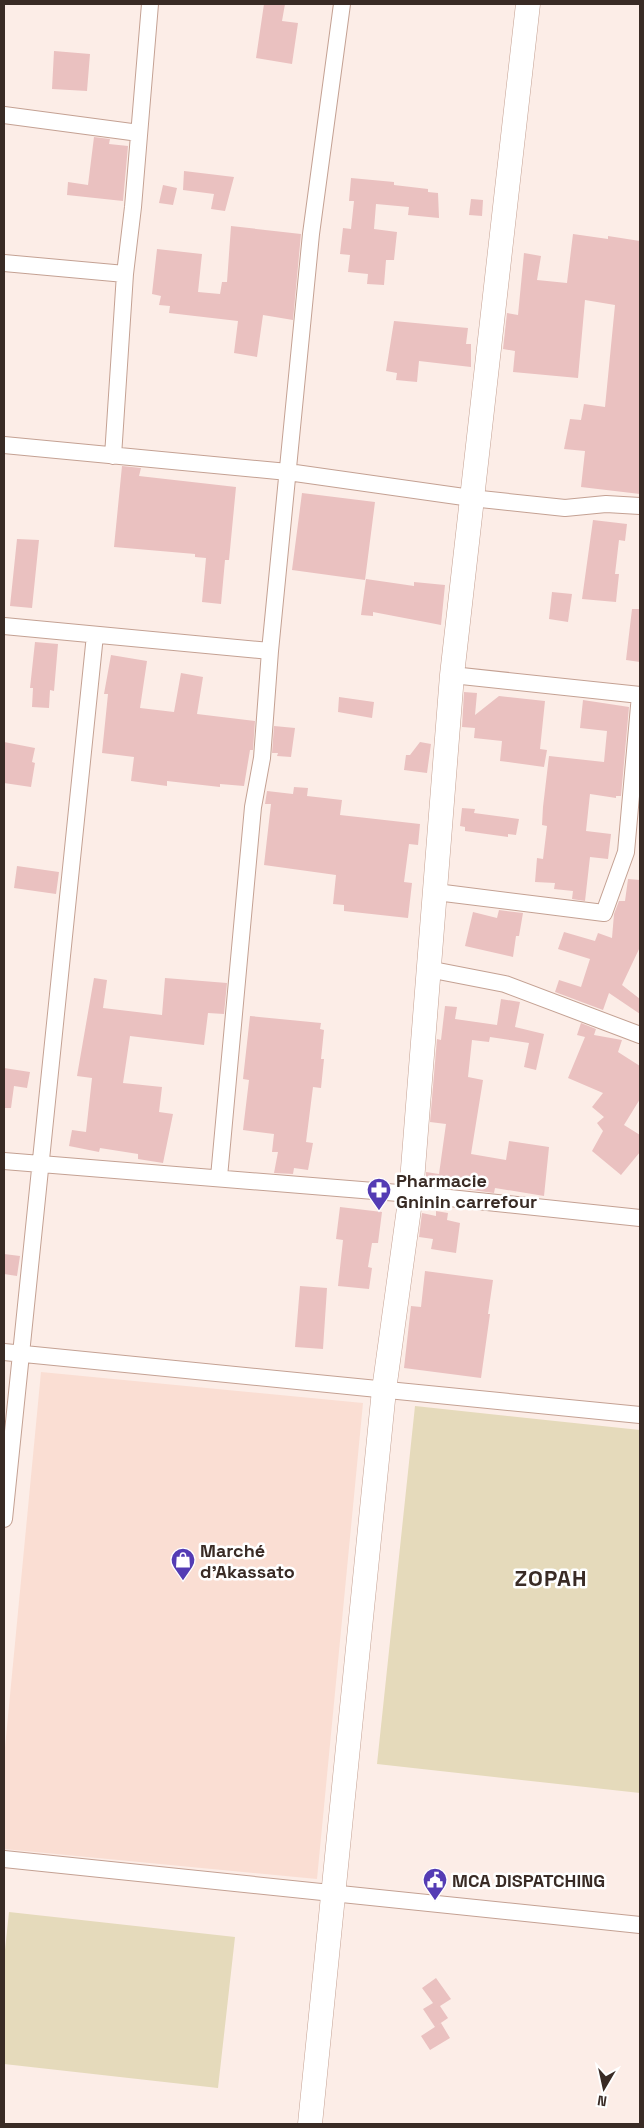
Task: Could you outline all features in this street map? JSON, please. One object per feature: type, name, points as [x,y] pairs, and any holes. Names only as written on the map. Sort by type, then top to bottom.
[{"type":"street","points":[[113,456],[125,274],[150,4]]},
{"type":"street","points":[[219,1177],[253,807],[262,758],[270,651],[311,234],[342,4]]},
{"type":"street","points":[[310,2124],[384,1390],[411,1194],[452,675],[528,4]]},
{"type":"street","points":[[4,115],[139,133]]},
{"type":"street","points":[[4,262],[125,274]]},
{"type":"street","points":[[4,445],[288,472],[471,498],[565,508],[606,504],[640,506]]},
{"type":"street","points":[[4,626],[270,651]]},
{"type":"street","points":[[4,1519],[95,635]]},
{"type":"street","points":[[436,892],[604,914],[633,853],[640,695],[452,675]]},
{"type":"street","points":[[428,969],[505,984],[640,1035]]},
{"type":"street","points":[[4,1162],[219,1177],[411,1194],[640,1218]]},
{"type":"street","points":[[4,1352],[640,1415]]},
{"type":"street","points":[[4,1859],[640,1925]]},
{"type":"shaded area","name":"Marché d'Akassato","points":[[41,1372],[363,1403],[317,1879],[4,1849],[4,1758]]},
{"type":"shaded area","points":[[415,1406],[640,1430],[640,1793],[377,1764]]},
{"type":"shaded area","points":[[9,1912],[235,1937],[218,2088],[4,2064],[4,1959]]},
{"type":"building","points":[[264,4],[285,4],[282,21],[298,23],[292,64],[256,58]]},
{"type":"building","points":[[54,51],[90,54],[87,91],[52,89]]},
{"type":"building","points":[[94,137],[110,139],[109,144],[128,146],[123,201],[67,195],[68,182],[88,185]]},
{"type":"building","points":[[184,171],[234,177],[225,211],[211,209],[214,194],[183,190]]},
{"type":"building","points":[[351,178],[394,182],[394,185],[428,189],[428,192],[438,193],[439,218],[408,215],[409,207],[376,204],[374,229],[397,232],[394,260],[386,260],[384,285],[367,284],[368,274],[348,272],[350,255],[340,254],[343,228],[351,229],[354,201],[349,201]]},
{"type":"building","points":[[163,185],[177,188],[173,205],[159,203]]},
{"type":"building","points":[[471,199],[483,200],[482,216],[469,215]]},
{"type":"building","points":[[231,226],[301,234],[293,320],[263,315],[257,357],[234,353],[238,321],[169,313],[170,306],[159,305],[161,296],[152,294],[157,249],[202,254],[198,292],[220,294],[222,282],[227,282]]},
{"type":"building","points":[[573,234],[608,239],[608,236],[640,241],[640,494],[581,487],[585,451],[564,449],[570,419],[581,420],[584,404],[605,407],[615,305],[585,300],[578,378],[513,372],[515,351],[503,349],[507,313],[518,315],[524,253],[541,256],[537,280],[567,283]]},
{"type":"building","points":[[394,321],[468,328],[466,344],[471,344],[471,367],[419,361],[417,382],[396,380],[397,373],[386,371]]},
{"type":"building","points":[[122,466],[141,468],[139,476],[236,487],[229,560],[225,560],[221,604],[202,602],[206,558],[195,557],[195,554],[114,547]]},
{"type":"building","points":[[302,493],[375,502],[365,580],[292,570]]},
{"type":"building","points":[[593,520],[627,524],[625,541],[619,540],[615,574],[619,574],[616,602],[582,599]]},
{"type":"building","points":[[17,539],[39,540],[32,608],[10,606]]},
{"type":"building","points":[[366,579],[414,586],[414,582],[445,585],[441,625],[373,612],[373,616],[361,615]]},
{"type":"building","points":[[552,592],[572,594],[568,622],[549,619]]},
{"type":"building","points":[[632,609],[640,609],[640,662],[626,660]]},
{"type":"building","points":[[35,642],[58,644],[54,691],[50,690],[49,708],[32,707],[33,688],[30,688]]},
{"type":"building","points":[[111,655],[147,661],[140,708],[174,712],[181,673],[203,677],[197,714],[255,721],[253,750],[250,750],[244,786],[220,784],[220,787],[167,781],[167,786],[131,781],[134,757],[102,753],[108,694],[104,694]]},
{"type":"building","points":[[464,692],[477,693],[475,715],[499,696],[545,701],[540,749],[547,750],[544,767],[500,761],[502,741],[474,738],[475,728],[462,727]]},
{"type":"building","points":[[339,697],[374,702],[372,718],[338,712]]},
{"type":"building","points":[[583,700],[629,707],[621,796],[616,796],[616,798],[590,794],[586,831],[611,834],[608,859],[590,857],[585,901],[572,899],[573,891],[554,889],[555,883],[535,882],[537,858],[543,859],[547,826],[542,825],[549,756],[604,762],[607,731],[580,728]]},
{"type":"building","points":[[274,726],[295,728],[291,757],[277,756],[278,753],[272,753]]},
{"type":"building","points":[[4,742],[35,748],[32,762],[35,763],[31,787],[4,783]]},
{"type":"building","points":[[420,742],[431,744],[427,773],[404,770],[406,755],[410,755]]},
{"type":"building","points":[[294,787],[308,788],[307,796],[342,800],[340,815],[420,824],[418,845],[409,844],[404,882],[412,883],[408,918],[344,911],[344,905],[333,904],[336,875],[264,865],[271,804],[265,804],[267,791],[293,794]]},
{"type":"building","points":[[462,808],[475,809],[474,813],[519,819],[516,835],[508,834],[508,837],[465,831],[465,827],[460,826]]},
{"type":"building","points":[[17,866],[59,872],[56,894],[14,888]]},
{"type":"building","points":[[628,879],[640,880],[640,947],[622,985],[640,999],[640,1014],[609,993],[603,1010],[555,992],[559,980],[581,987],[590,959],[558,949],[564,932],[595,941],[598,933],[612,938],[614,914],[619,901],[625,901]]},
{"type":"building","points":[[499,910],[523,913],[519,936],[516,936],[513,957],[465,946],[473,912],[497,918]]},
{"type":"building","points":[[94,978],[107,980],[103,1008],[162,1015],[165,978],[227,983],[224,1014],[208,1013],[204,1045],[130,1036],[123,1083],[162,1087],[159,1112],[173,1114],[163,1163],[138,1159],[138,1154],[100,1148],[99,1152],[69,1146],[72,1130],[86,1132],[92,1078],[77,1076]]},
{"type":"building","points":[[501,999],[520,1002],[515,1027],[544,1034],[536,1070],[524,1067],[529,1043],[490,1037],[489,1042],[472,1040],[468,1077],[483,1080],[471,1154],[506,1160],[509,1141],[549,1147],[544,1196],[495,1188],[494,1193],[426,1184],[426,1172],[439,1174],[446,1124],[430,1122],[437,1039],[441,1040],[445,1006],[457,1007],[455,1019],[497,1025]]},
{"type":"building","points":[[250,1016],[321,1023],[320,1029],[324,1030],[321,1088],[313,1087],[306,1142],[313,1143],[308,1170],[294,1168],[293,1174],[274,1173],[278,1152],[272,1152],[274,1134],[243,1130],[249,1080],[243,1079]]},
{"type":"building","points":[[581,1023],[596,1029],[594,1035],[622,1040],[618,1052],[640,1066],[640,1099],[624,1125],[640,1135],[640,1152],[621,1175],[592,1151],[603,1131],[597,1123],[604,1117],[592,1107],[603,1093],[568,1078],[585,1037],[577,1035]]},
{"type":"building","points":[[4,1068],[30,1072],[27,1088],[14,1086],[11,1108],[4,1108]]},
{"type":"building","points":[[340,1207],[382,1212],[378,1243],[372,1243],[368,1267],[372,1268],[369,1289],[338,1286],[343,1240],[336,1239]]},
{"type":"building","points":[[436,1211],[448,1213],[447,1220],[460,1223],[456,1253],[431,1249],[433,1239],[419,1237],[422,1213],[436,1216]]},
{"type":"building","points":[[4,1254],[20,1256],[17,1276],[4,1274]]},
{"type":"building","points":[[425,1271],[493,1280],[481,1378],[404,1368],[411,1306],[421,1307]]},
{"type":"building","points":[[300,1286],[327,1288],[323,1349],[295,1347]]},
{"type":"building","points":[[436,1978],[451,1999],[440,2006],[448,2018],[435,2027],[423,2009],[433,2003],[422,1988]]},
{"type":"building","points":[[441,2023],[450,2038],[430,2050],[421,2036]]},
{"type":"place","name":"Pharmacie Gninin carrefour","points":[[379,1211]]},
{"type":"place","name":"Marché d'Akassato","points":[[183,1581]]},
{"type":"place","name":"MCA DISPATCHING","points":[[435,1901]]},
{"type":"district","name":"ZOPAH","points":[[551,1578]]}]
